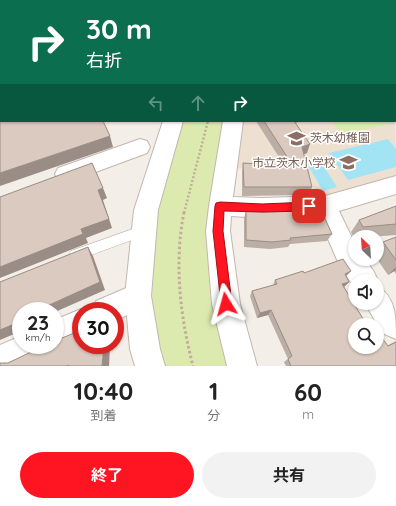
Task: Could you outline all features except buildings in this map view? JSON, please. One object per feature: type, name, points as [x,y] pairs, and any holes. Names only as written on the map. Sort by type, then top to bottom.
[{"type":"street","points":[[150,366],[145,349],[138,296],[144,230],[146,210],[173,122]]},
{"type":"street","points":[[233,122],[220,206],[218,231],[226,304],[242,366]]},
{"type":"street","points":[[51,179],[140,147]]},
{"type":"street","points":[[220,206],[262,208],[325,206],[396,186]]},
{"type":"street","points":[[325,206],[347,254],[360,274]]},
{"type":"street","points":[[124,303],[138,296]]},
{"type":"street","points":[[384,310],[392,323],[396,325]]},
{"type":"street","points":[[0,360],[13,354]]},
{"type":"lane","points":[[63,260],[105,243],[144,230]]},
{"type":"path","points":[[193,366],[187,340],[182,305],[180,257],[184,218],[208,122]]},
{"type":"shaded area","points":[[239,122],[395,122],[396,177],[319,197],[303,166],[230,169]]},
{"type":"green space","points":[[182,122],[226,122],[211,209],[235,366],[166,366],[155,340],[152,299],[156,215]]},
{"type":"green space","points":[[332,122],[396,122],[342,135]]},
{"type":"water","points":[[388,139],[396,149],[396,167],[348,180],[329,153]]},
{"type":"water","points":[[319,159],[337,187],[323,191],[306,162]]},
{"type":"place","name":"茨木幼稚園","points":[[297,138]]},
{"type":"place","name":"市立茨木小学校","points":[[349,163]]},
{"type":"route","points":[[226,304],[218,231],[220,206],[262,208],[309,206]]}]
